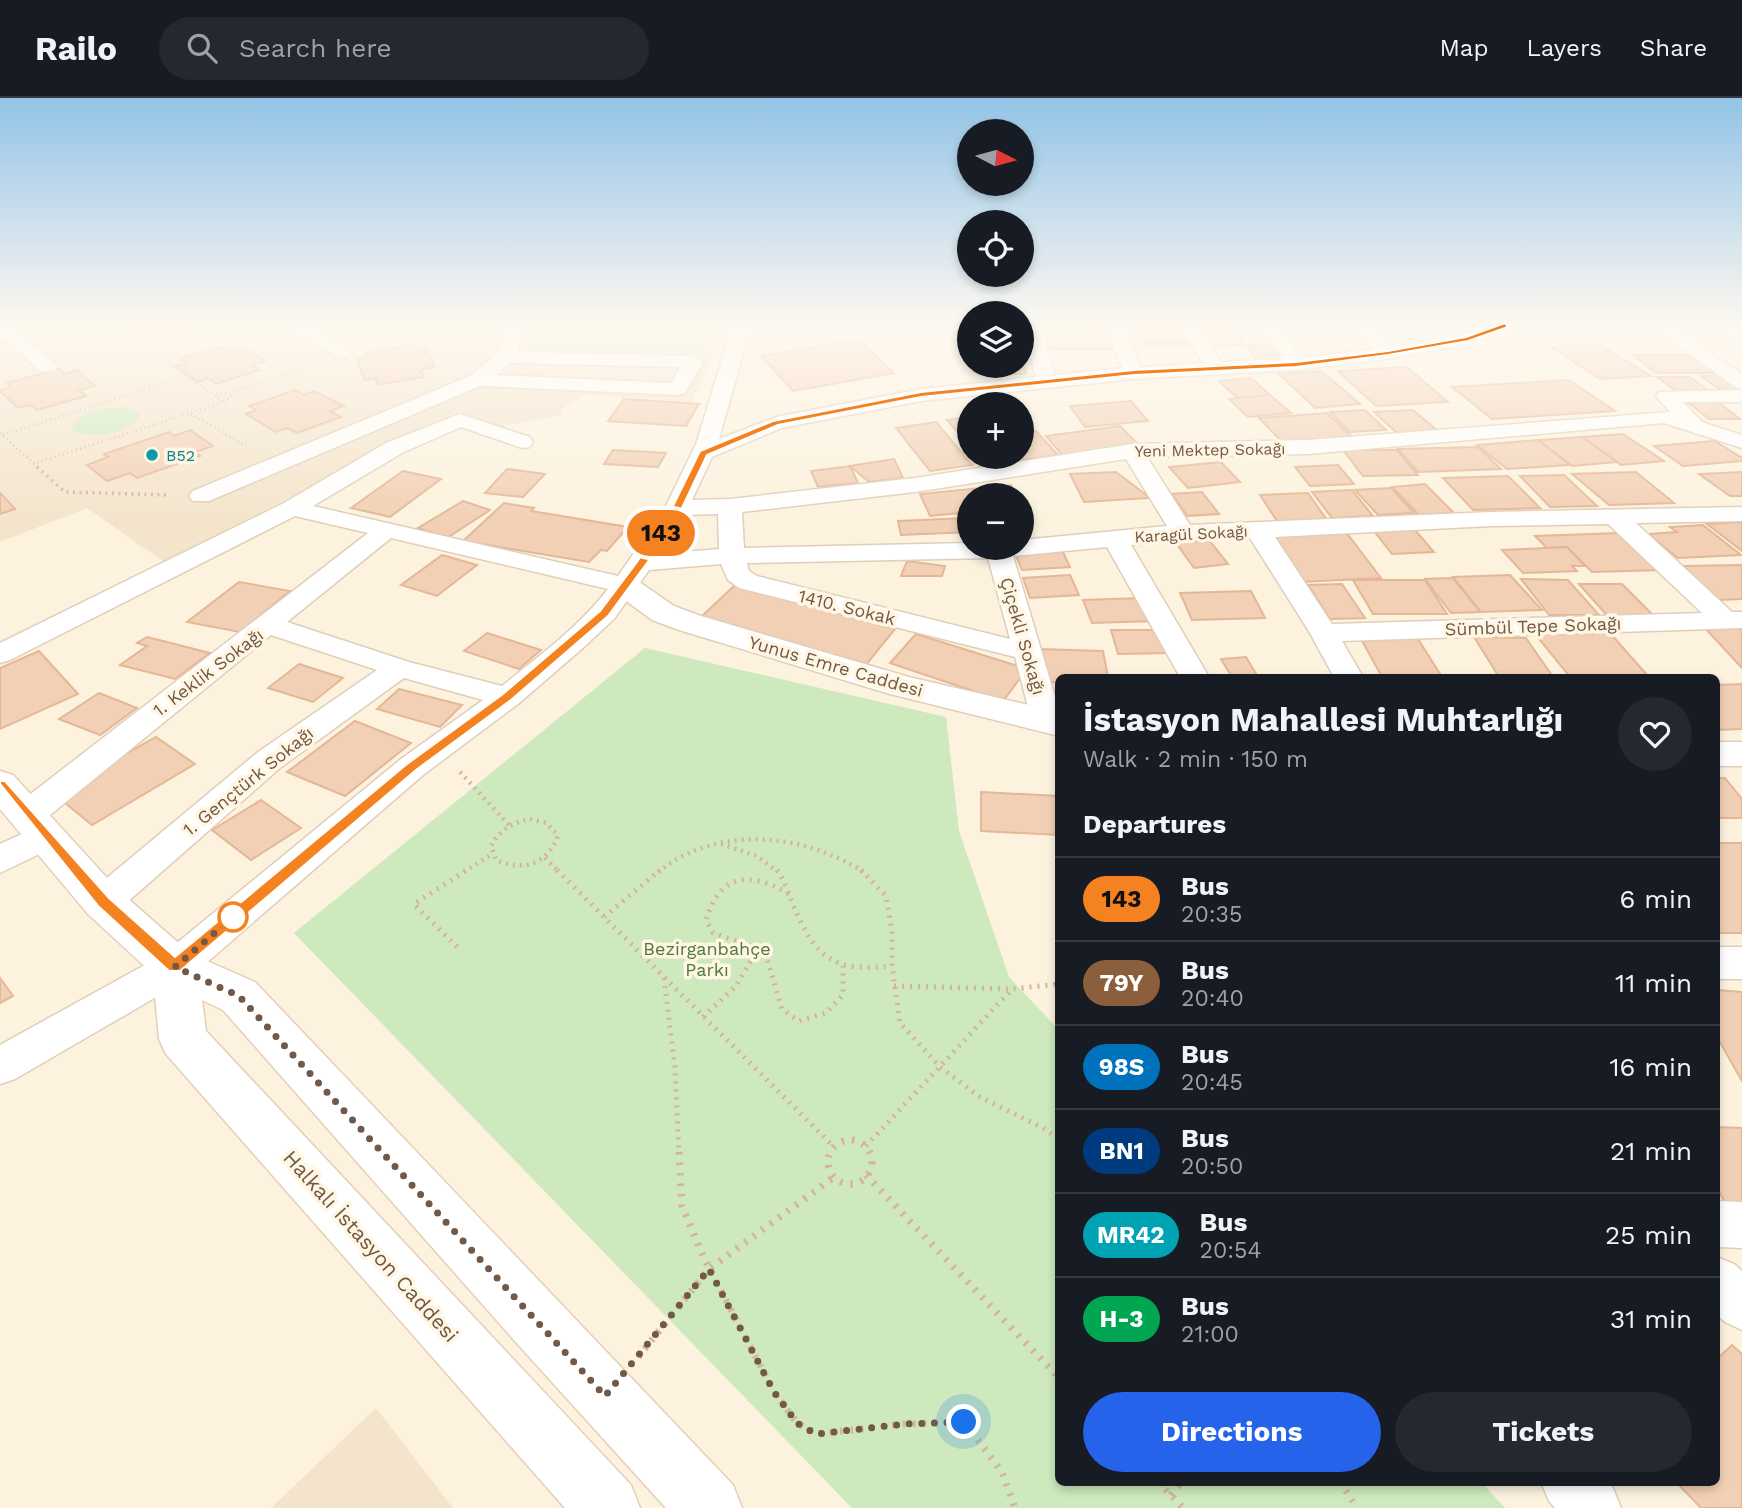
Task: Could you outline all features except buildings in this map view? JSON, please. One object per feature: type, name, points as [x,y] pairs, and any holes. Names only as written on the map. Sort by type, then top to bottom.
[{"type":"main road","name":"Yunus Emre Caddesi","points":[[632,574],[663,613],[691,623],[891,683],[1053,723]]},
{"type":"main road","points":[[1720,754],[1742,754]]},
{"type":"main road","points":[[0,784],[103,902],[175,967],[239,996],[710,1508]]},
{"type":"main road","name":"Halkalı İstasyon Caddesi","points":[[175,967],[183,1039],[608,1508]]},
{"type":"street","points":[[201,496],[451,391]]},
{"type":"street","points":[[0,1066],[175,967],[437,748],[507,697],[604,613],[677,508],[703,453],[722,391]]},
{"type":"street","points":[[703,453],[776,423],[921,395],[962,391]]},
{"type":"street","points":[[1694,425],[1666,396],[1742,396]]},
{"type":"street","name":"Yeni Mektep Sokağı","points":[[677,508],[730,506],[915,485],[1132,451],[1308,447],[1665,418],[1742,442]]},
{"type":"street","points":[[0,654],[292,508],[394,448],[460,420],[522,442]]},
{"type":"street","points":[[1132,451],[1183,532]]},
{"type":"street","points":[[730,506],[732,556]]},
{"type":"street","name":"Karagül Sokağı","points":[[292,508],[388,529],[632,574],[732,556],[957,551]]},
{"type":"street","name":"Karagül Sokağı","points":[[1034,547],[1183,532],[1614,516],[1742,514]]},
{"type":"street","points":[[1614,516],[1734,620]]},
{"type":"street","name":"1. Keklik Sokağı","points":[[0,860],[124,735],[269,625],[388,529]]},
{"type":"street","points":[[1258,531],[1324,633],[1346,674]]},
{"type":"street","points":[[1115,539],[1192,674]]},
{"type":"street","name":"1410. Sokak","points":[[732,556],[737,575],[748,582],[1027,652]]},
{"type":"street","name":"Çiçekli Sokağı","points":[[1002,560],[1027,652],[1053,723]]},
{"type":"street","name":"Sümbül Tepe Sokağı","points":[[1324,633],[1734,620]]},
{"type":"street","points":[[269,625],[399,668],[507,697]]},
{"type":"street","name":"1. Gençtürk Sokağı","points":[[103,902],[269,760],[399,668]]},
{"type":"street","points":[[1720,963],[1742,963]]},
{"type":"street","points":[[1720,1224],[1742,1225]]},
{"type":"street","points":[[1720,1284],[1742,1305]]},
{"type":"street","points":[[1572,1486],[1593,1508]]},
{"type":"path","points":[[140,391],[1,434],[65,492],[201,496]]},
{"type":"path","points":[[210,391],[224,402]]},
{"type":"path","points":[[216,395],[235,391]]},
{"type":"path","points":[[33,464],[191,414],[224,402],[238,391]]},
{"type":"path","points":[[191,414],[277,463]]},
{"type":"path","points":[[437,748],[509,825]]},
{"type":"path","points":[[530,819],[548,823],[558,835],[552,851],[535,863],[513,867],[496,860],[492,854],[495,838],[509,825],[530,819]]},
{"type":"path","points":[[604,917],[661,869],[687,855],[743,838],[776,839],[812,847],[863,871],[886,896],[892,931],[892,966],[900,1023],[940,1067],[980,1097],[1055,1136]]},
{"type":"path","points":[[719,844],[773,865],[782,877],[813,947],[831,962],[863,970],[892,966]]},
{"type":"path","points":[[457,947],[414,904],[492,854]]},
{"type":"path","points":[[545,858],[834,1147]]},
{"type":"path","points":[[789,894],[773,884],[745,881],[722,886],[713,897],[706,920],[713,933],[751,946],[768,958],[782,1009],[799,1021],[826,1013],[844,995],[843,965]]},
{"type":"path","points":[[703,1017],[736,986],[757,950]]},
{"type":"path","points":[[664,978],[674,1068],[682,1206],[709,1269],[774,1392],[797,1423],[816,1434],[905,1424],[964,1422],[1002,1472],[1015,1508]]},
{"type":"path","points":[[894,986],[1012,989],[1055,984]]},
{"type":"path","points":[[866,1146],[1012,989]]},
{"type":"path","points":[[846,1141],[866,1146],[872,1165],[866,1175],[851,1184],[843,1183],[834,1177],[827,1160],[834,1147],[846,1141]]},
{"type":"path","points":[[866,1175],[1055,1374]]},
{"type":"path","points":[[605,1396],[709,1269],[834,1177]]},
{"type":"path","points":[[1162,1486],[1183,1508]]},
{"type":"path","points":[[1170,1495],[1178,1486]]},
{"type":"path","points":[[1343,1486],[1357,1508]]},
{"type":"shaded area","points":[[0,391],[697,391],[692,402],[586,395],[564,407],[560,416],[497,427],[459,411],[164,562],[87,508],[0,542]]},
{"type":"shaded area","points":[[376,1408],[453,1508],[271,1508]]},
{"type":"green space","points":[[126,407],[141,414],[136,421],[119,430],[98,435],[78,432],[71,428],[87,413]]},
{"type":"green space","name":"Bezirganbahçe Parkı","points":[[645,648],[946,717],[959,831],[1009,977],[1055,1026],[1055,1486],[1485,1486],[1505,1508],[852,1508],[294,933]]},
{"type":"bus line","name":"143","points":[[0,784],[103,902],[175,967],[412,767],[507,697],[604,613],[677,508],[703,453],[776,423],[952,391]]},
{"type":"place","name":"B52","points":[[152,455]]},
{"type":"route","points":[[233,917],[175,967],[239,996],[605,1396],[709,1269],[774,1392],[797,1423],[816,1434],[905,1424],[964,1422]]}]
